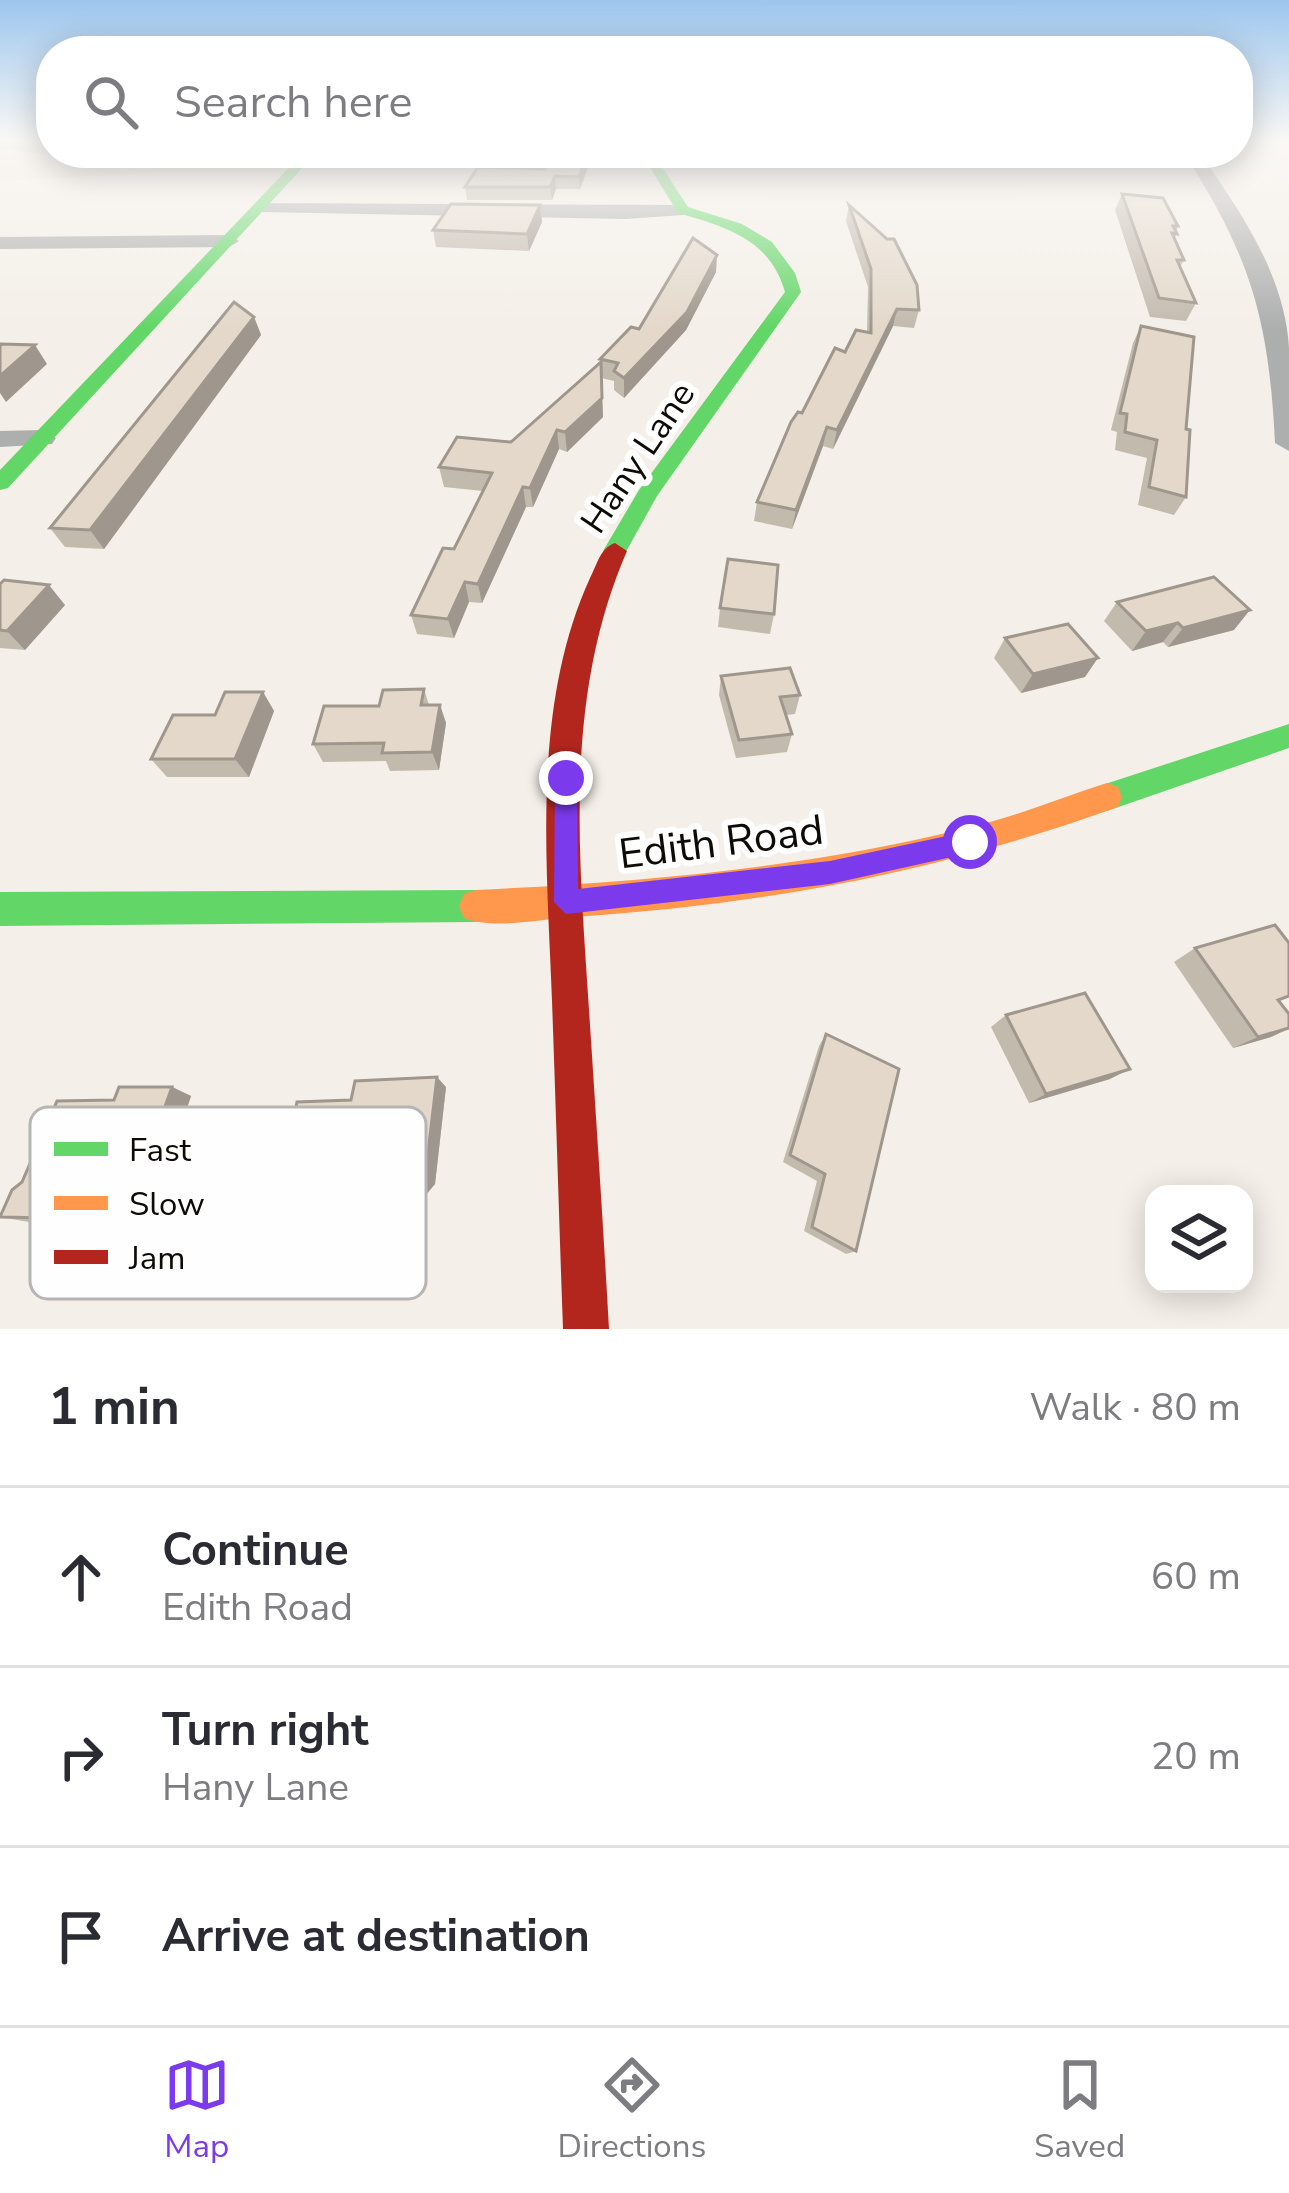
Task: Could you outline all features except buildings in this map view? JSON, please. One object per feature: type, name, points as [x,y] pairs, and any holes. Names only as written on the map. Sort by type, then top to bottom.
[{"type":"street","points":[[0,483],[264,204]]},
{"type":"street","points":[[261,207],[626,213],[683,210],[681,204]]},
{"type":"street","points":[[1224,204],[1242,232],[1260,281],[1286,397],[1289,443]]},
{"type":"street","name":"Hany Lane","points":[[586,1329],[566,902],[566,778],[574,678],[598,580],[646,495],[793,292],[792,271],[783,254],[732,224],[683,210]]},
{"type":"street","points":[[0,243],[230,241]]},
{"type":"street","points":[[0,439],[42,438]]},
{"type":"street","name":"Edith Road","points":[[0,910],[428,908],[566,902],[830,872],[970,842],[1289,736]]},
{"type":"traffic: fast","points":[[0,483],[262,204]]},
{"type":"traffic: fast","points":[[615,551],[647,495],[793,292],[787,273],[767,245],[737,227],[683,210],[679,204]]},
{"type":"traffic: fast","points":[[1107,797],[1289,736]]},
{"type":"traffic: fast","points":[[0,909],[476,906]]},
{"type":"traffic: slow","points":[[476,906],[662,894],[846,869],[985,838],[1107,797]]},
{"type":"traffic: jam","points":[[586,1329],[565,904],[564,779],[577,658],[592,602],[615,551]]},
{"type":"route","points":[[566,778],[566,902],[830,872],[970,842]]}]
